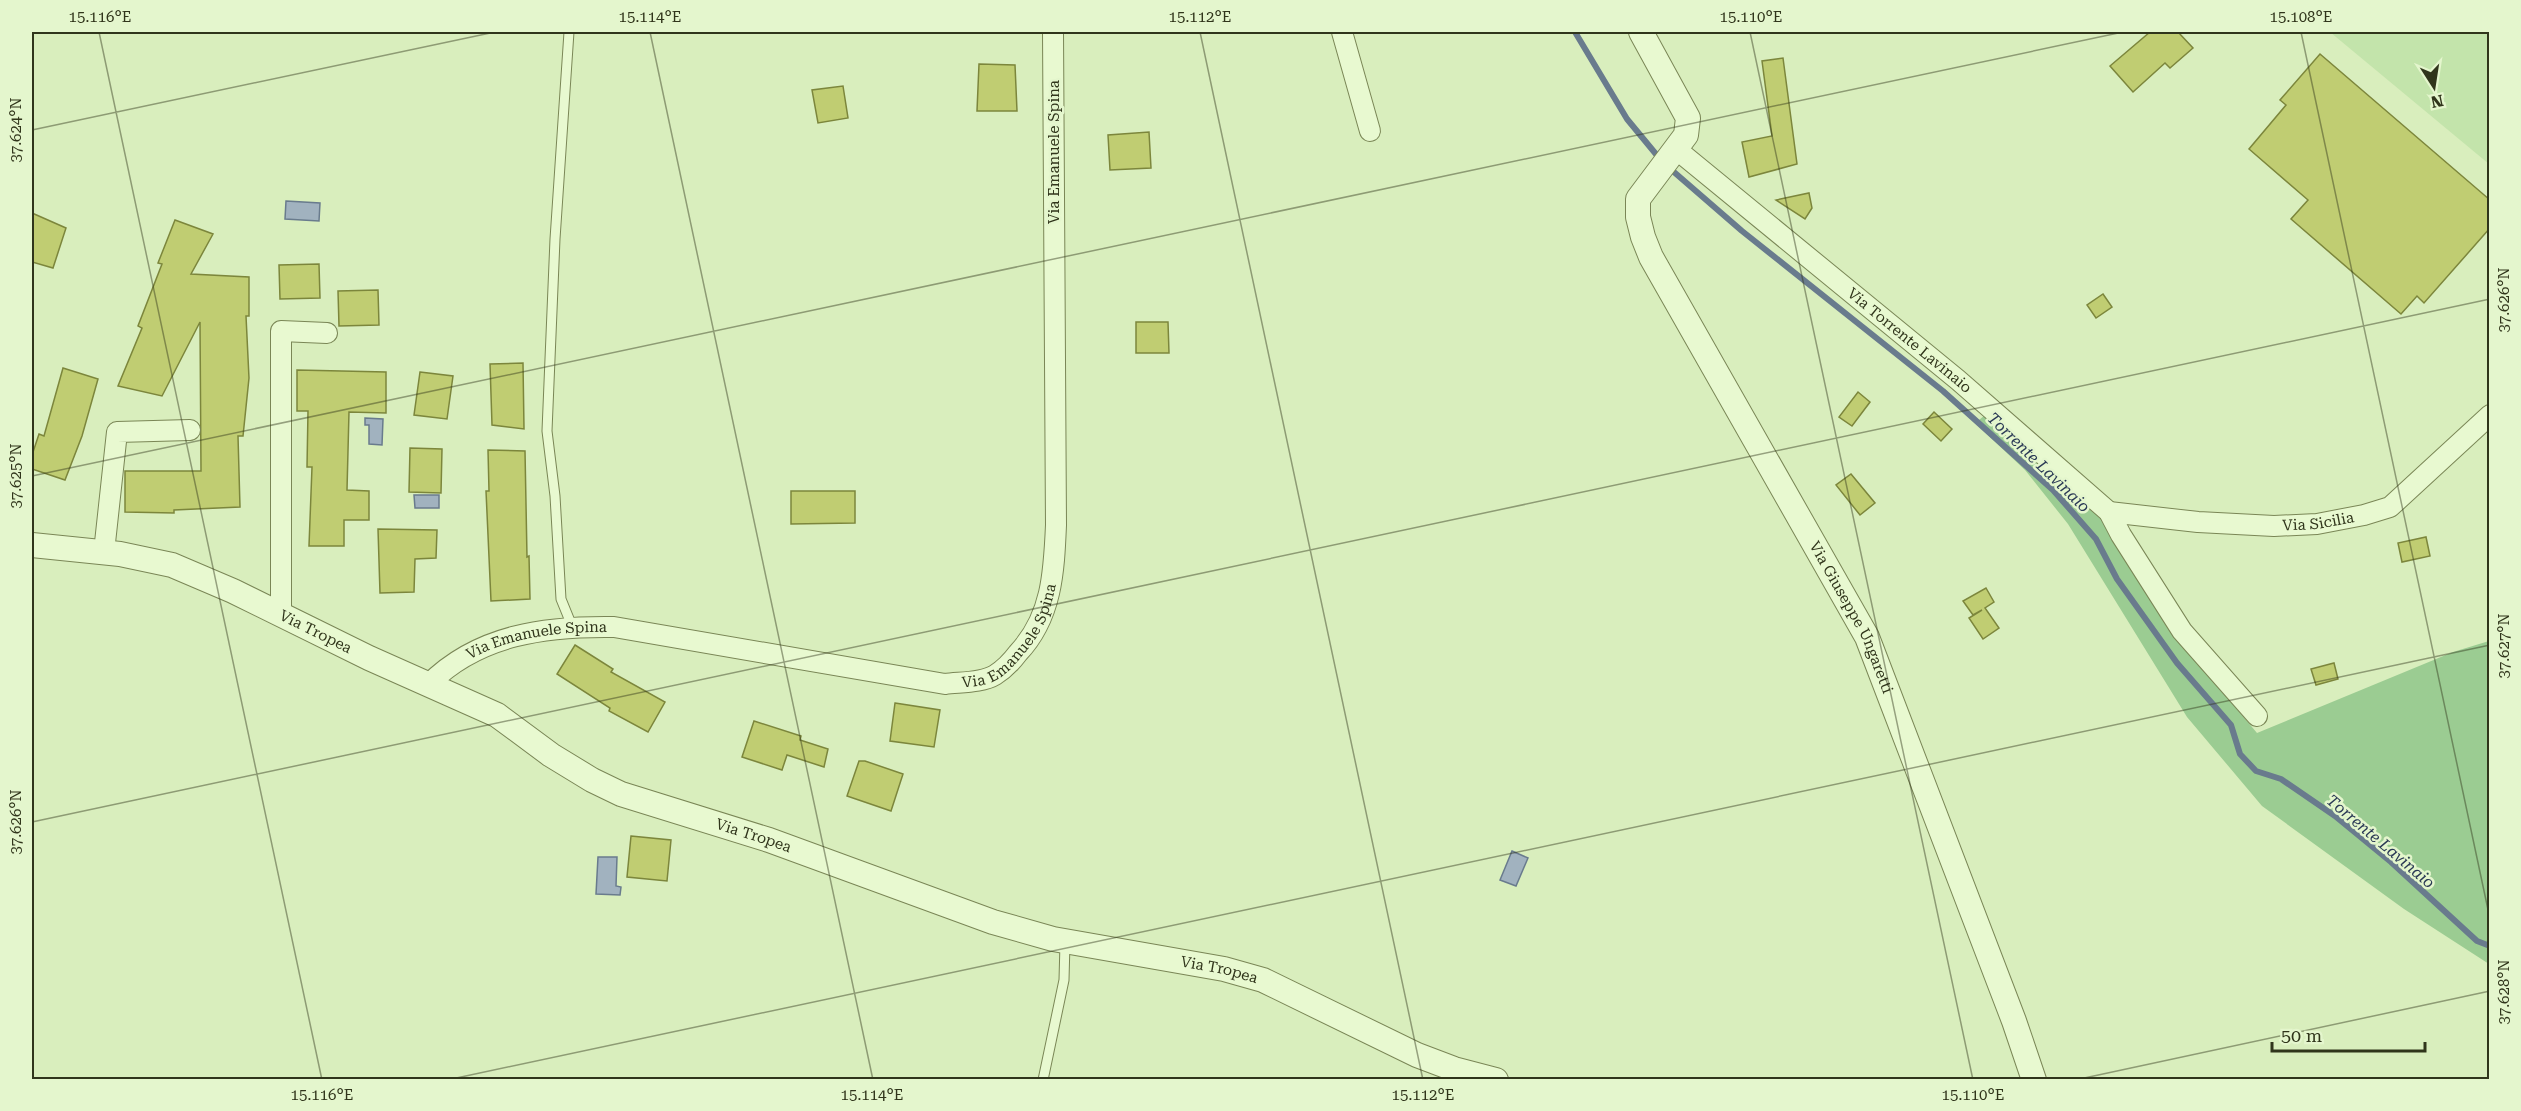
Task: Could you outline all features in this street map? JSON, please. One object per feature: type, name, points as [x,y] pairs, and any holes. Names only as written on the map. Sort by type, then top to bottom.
[{"type":"street","name":"Via Emanuele Spina","points":[[429,684],[442,671],[474,650],[514,635],[572,626],[614,627],[945,684],[994,676],[1030,640],[1044,614],[1054,573],[1056,525],[1053,32]]},
{"type":"street","points":[[1342,32],[1370,131]]},
{"type":"street","name":"Via Giuseppe Ungaretti","points":[[1641,32],[1688,118],[1686,135],[1638,199],[1638,218],[1643,237],[1651,257],[1868,636],[2014,1021],[2034,1080]]},
{"type":"street","name":"Via Torrente Lavinaio","points":[[1674,152],[1958,380],[2109,512],[2182,631],[2257,716]]},
{"type":"street","points":[[281,615],[281,331],[327,333]]},
{"type":"street","name":"Via Sicilia","points":[[2109,512],[2198,522],[2274,526],[2317,524],[2364,515],[2390,507],[2490,415]]},
{"type":"street","points":[[104,552],[117,432],[190,430]]},
{"type":"street","name":"Via Tropea","points":[[32,545],[104,552],[172,565],[369,658],[497,715],[551,755],[592,780],[621,794],[769,840],[993,922],[1065,941],[1224,969],[1263,980],[1417,1055],[1454,1069],[1496,1080]]},
{"type":"lane","points":[[569,32],[555,239],[547,431],[555,496],[561,599],[572,626]]},
{"type":"lane","points":[[1043,1080],[1064,980],[1065,941]]},
{"type":"green space","points":[[2330,32],[2489,32],[2489,164]]},
{"type":"green space","points":[[1984,416],[2100,513],[2181,642],[2257,733],[2453,652],[2489,641],[2489,964],[2404,909],[2262,806],[2187,717],[2068,524],[2025,470],[1975,423]]},
{"type":"water","points":[[286,201],[320,203],[319,221],[285,219]]},
{"type":"water","points":[[365,418],[383,419],[382,445],[369,444],[369,425],[365,425]]},
{"type":"water","points":[[414,495],[439,495],[439,508],[415,508]]},
{"type":"water","points":[[1512,851],[1528,858],[1516,886],[1500,880]]},
{"type":"water","points":[[598,857],[617,857],[616,886],[621,887],[620,895],[596,894]]},
{"type":"building","points":[[2150,32],[2178,32],[2193,48],[2170,68],[2165,63],[2133,92],[2110,66]]},
{"type":"building","points":[[2320,54],[2490,200],[2490,228],[2424,303],[2417,296],[2401,314],[2291,219],[2308,200],[2249,149],[2286,105],[2280,100]]},
{"type":"building","points":[[1783,58],[1797,164],[1749,177],[1742,142],[1772,136],[1762,61]]},
{"type":"building","points":[[979,64],[1015,65],[1017,111],[977,111]]},
{"type":"building","points":[[843,86],[848,118],[818,123],[812,90]]},
{"type":"building","points":[[1149,132],[1151,168],[1110,170],[1108,135]]},
{"type":"building","points":[[1809,193],[1812,208],[1805,219],[1776,200]]},
{"type":"building","points":[[32,213],[66,228],[53,268],[32,262]]},
{"type":"building","points":[[175,220],[213,234],[191,274],[249,277],[249,316],[246,316],[249,378],[243,436],[238,436],[240,507],[174,510],[174,513],[125,512],[125,471],[201,471],[200,322],[162,396],[118,386],[142,328],[138,326],[162,264],[158,263]]},
{"type":"building","points":[[319,264],[320,298],[280,299],[279,265]]},
{"type":"building","points":[[378,290],[379,325],[339,326],[338,291]]},
{"type":"building","points":[[2103,294],[2112,307],[2096,318],[2087,305]]},
{"type":"building","points":[[1136,322],[1168,322],[1169,353],[1136,353]]},
{"type":"building","points":[[523,363],[524,429],[492,425],[490,364]]},
{"type":"building","points":[[63,368],[98,379],[82,436],[65,480],[32,469],[32,455],[39,434],[44,436]]},
{"type":"building","points":[[297,370],[386,372],[386,413],[349,412],[347,490],[369,491],[369,520],[344,520],[344,546],[309,546],[312,467],[307,467],[308,411],[297,411]]},
{"type":"building","points":[[420,372],[453,376],[447,419],[414,415]]},
{"type":"building","points":[[1858,392],[1870,402],[1852,426],[1839,417]]},
{"type":"building","points":[[1934,412],[1952,429],[1941,441],[1923,424]]},
{"type":"building","points":[[410,448],[442,449],[441,493],[409,492]]},
{"type":"building","points":[[488,450],[525,451],[530,599],[491,601],[486,491],[489,491]]},
{"type":"building","points":[[1851,474],[1875,503],[1860,515],[1836,485]]},
{"type":"building","points":[[791,491],[855,491],[855,523],[791,524]]},
{"type":"building","points":[[378,529],[437,530],[436,558],[415,559],[414,592],[380,593]]},
{"type":"building","points":[[2426,537],[2430,556],[2402,562],[2398,543]]},
{"type":"building","points":[[1986,588],[1994,602],[1985,608],[1999,628],[1983,639],[1969,618],[1982,610],[1973,615],[1963,601]]},
{"type":"building","points":[[575,645],[613,669],[611,672],[665,702],[648,732],[609,711],[610,708],[557,674]]},
{"type":"building","points":[[2334,663],[2338,679],[2316,685],[2311,669]]},
{"type":"building","points":[[895,703],[940,710],[934,747],[890,741]]},
{"type":"building","points":[[754,721],[801,736],[800,740],[828,749],[824,767],[787,755],[782,770],[742,757]]},
{"type":"building","points":[[859,761],[903,774],[891,811],[847,796]]},
{"type":"building","points":[[631,836],[671,840],[667,881],[627,877]]},
{"type":"waterway","name":"Torrente Lavinaio","points":[[1575,32],[1627,119],[1660,159]]},
{"type":"waterway","name":"Torrente Lavinaio","points":[[1667,166],[1742,231],[1943,391],[2053,490],[2096,539],[2117,579],[2177,663],[2231,725],[2240,754],[2256,771],[2281,779],[2335,816],[2391,862],[2477,941],[2490,946]]}]
